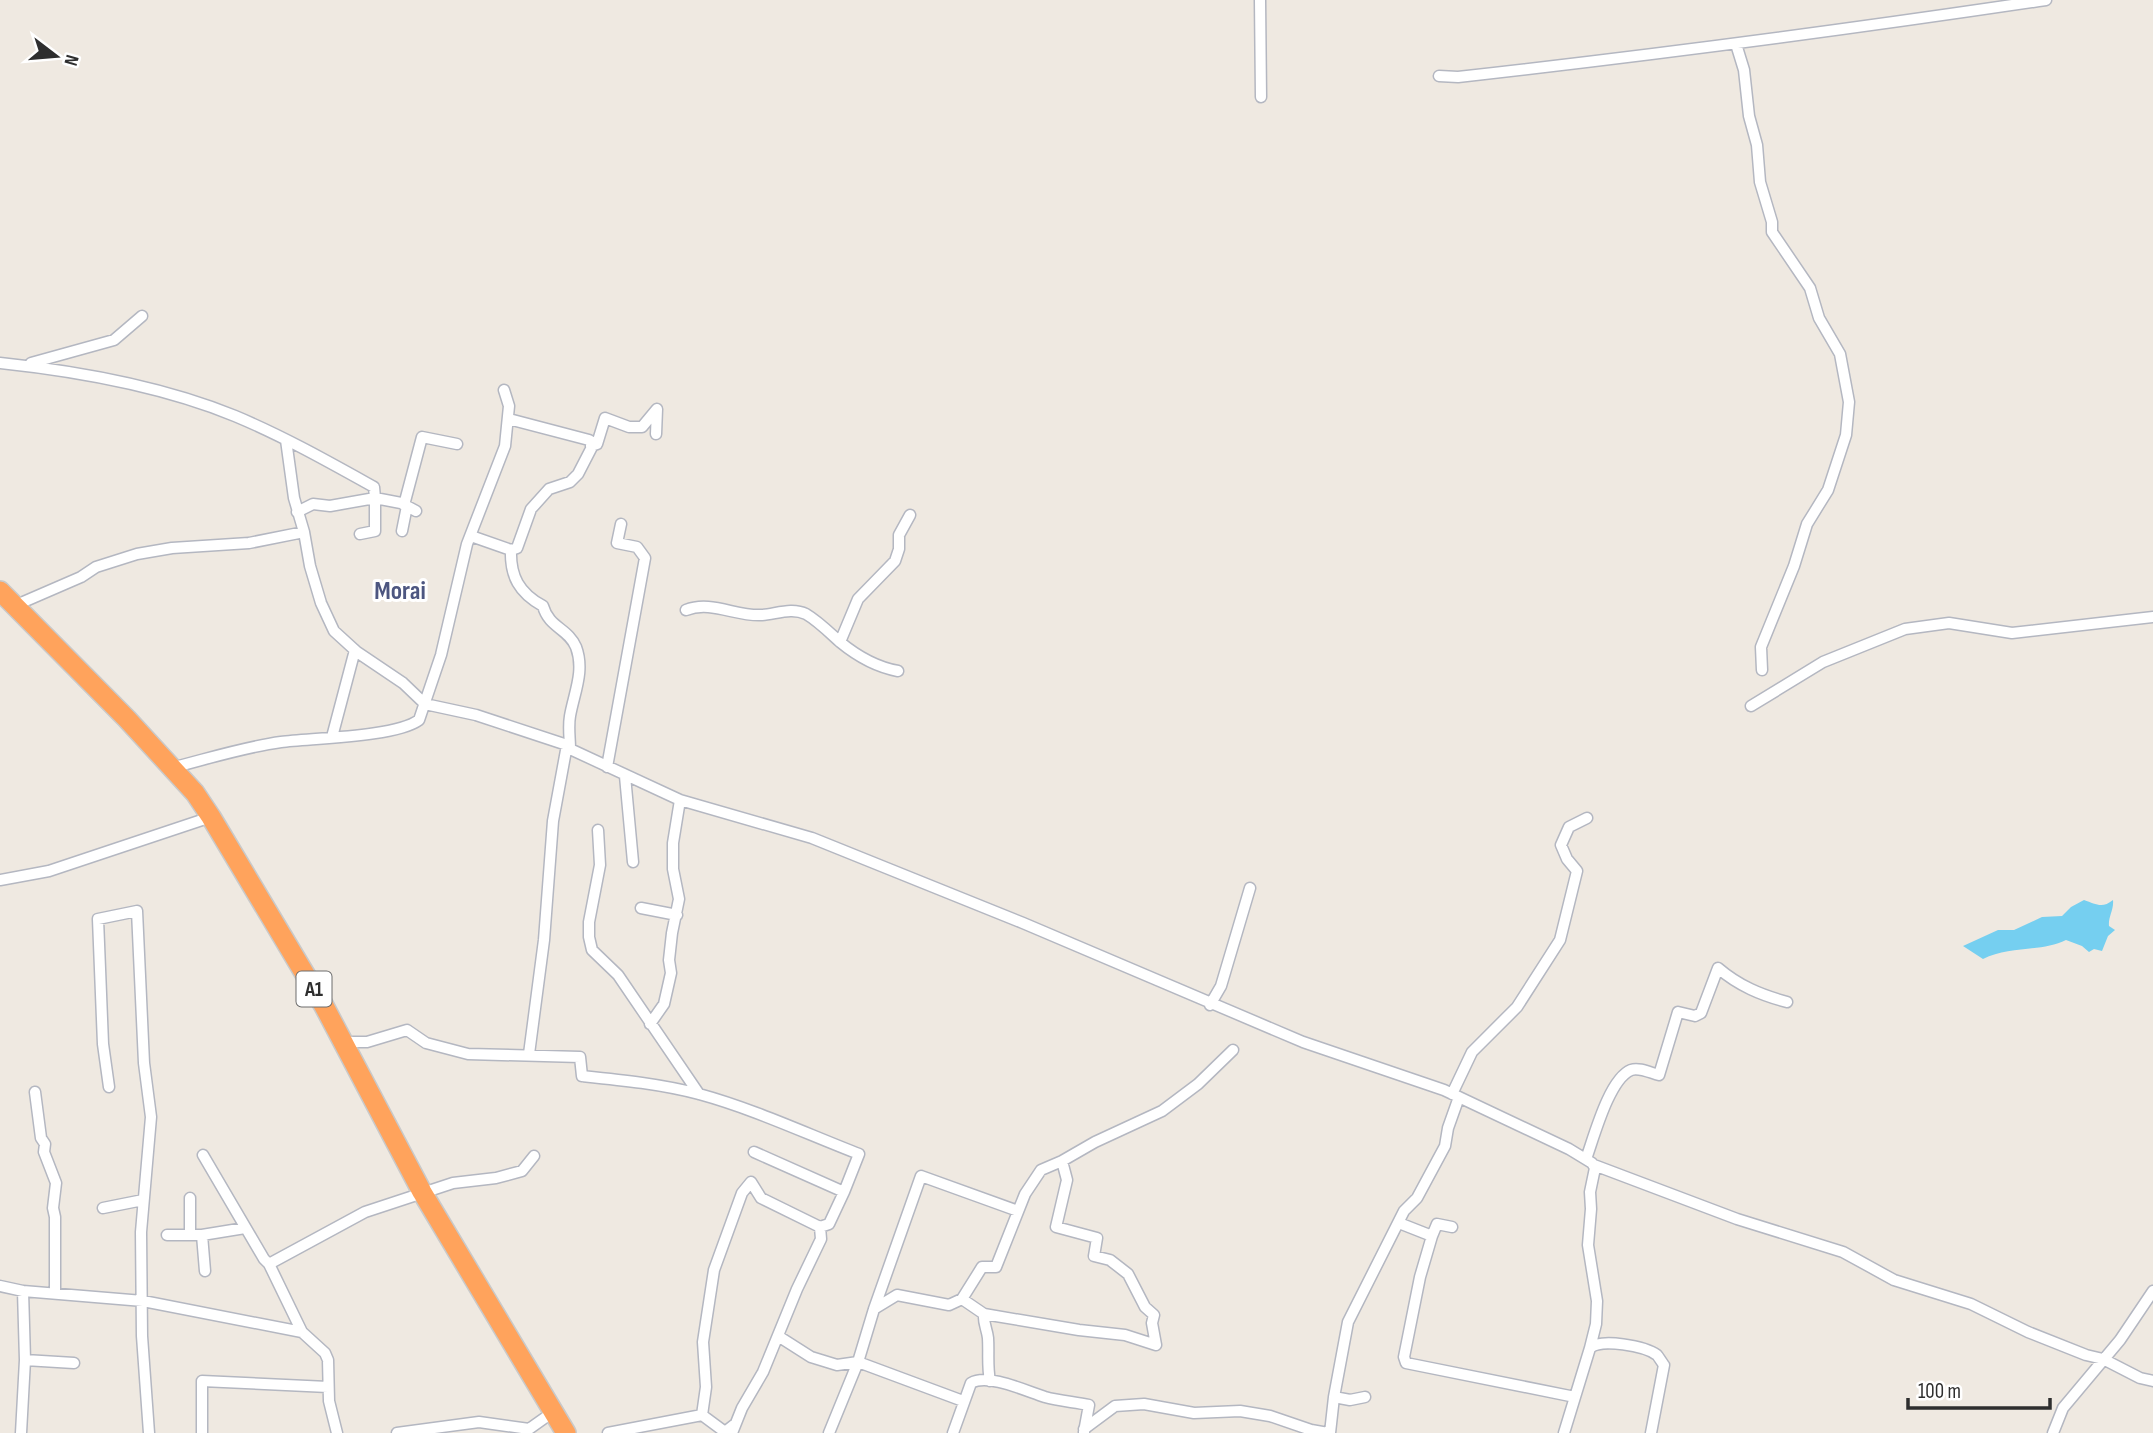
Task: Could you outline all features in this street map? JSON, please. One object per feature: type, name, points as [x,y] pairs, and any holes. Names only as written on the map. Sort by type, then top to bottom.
[{"type":"highway","name":"A1","points":[[0,591],[127,719],[195,793],[324,1006],[422,1192],[566,1433]]},
{"type":"street","points":[[1260,0],[1261,97]]},
{"type":"street","points":[[1439,76],[1471,76],[1736,44],[2046,0]]},
{"type":"street","points":[[1736,44],[1745,70],[1749,116],[1757,145],[1760,182],[1772,222],[1772,232],[1810,288],[1819,318],[1840,354],[1849,402],[1846,435],[1828,490],[1807,524],[1794,566],[1761,647],[1762,670]]},
{"type":"street","points":[[22,365],[114,340],[142,316]]},
{"type":"street","points":[[0,363],[73,372],[144,388],[235,416],[286,440],[374,487],[376,531],[360,534]]},
{"type":"street","points":[[171,768],[279,742],[389,731],[413,725],[419,720],[441,655],[465,551],[499,465],[507,435],[509,406],[504,390]]},
{"type":"street","points":[[594,443],[590,446],[597,444],[605,418],[629,427],[642,427],[657,409],[656,433]]},
{"type":"street","points":[[509,419],[594,443]]},
{"type":"street","points":[[402,531],[422,436],[457,444]]},
{"type":"street","points":[[286,440],[297,512],[310,566],[321,603],[334,631],[379,668],[403,682],[425,705],[476,715],[568,747],[680,800],[812,838],[1023,923],[1210,1005],[1330,1053],[1455,1096],[1590,1162],[1737,1219],[1843,1252],[1894,1280],[1971,1304],[2028,1332],[2103,1359],[2140,1378],[2153,1381]]},
{"type":"street","points":[[471,536],[511,550],[517,548],[531,509],[549,489],[570,482],[578,474],[594,443]]},
{"type":"street","points":[[297,512],[313,504],[330,506],[375,498],[409,507]]},
{"type":"street","points":[[840,642],[858,599],[895,561],[900,535],[910,515]]},
{"type":"street","points":[[607,766],[645,558],[637,547],[617,543],[621,524]]},
{"type":"street","points":[[14,606],[81,577],[96,567],[137,554],[172,548],[249,543],[304,533]]},
{"type":"street","points":[[511,550],[514,580],[527,595],[543,606],[554,626],[570,636],[578,653],[580,669],[553,821],[544,940],[529,1054]]},
{"type":"street","points":[[686,610],[698,605],[758,615],[781,611],[805,614],[851,652],[898,671]]},
{"type":"street","points":[[1751,706],[1823,662],[1905,629],[1949,623],[2012,633],[2153,617]]},
{"type":"street","points":[[332,737],[355,650]]},
{"type":"street","points":[[625,776],[633,862]]},
{"type":"street","points":[[650,1024],[664,1004],[671,973],[669,960],[679,899],[673,869],[673,843],[680,800]]},
{"type":"street","points":[[0,880],[49,871],[211,817]]},
{"type":"street","points":[[1084,1431],[1115,1406],[1144,1404],[1195,1413],[1240,1411],[1270,1416],[1311,1430],[1329,1433],[1348,1322],[1404,1211],[1417,1198],[1445,1146],[1455,1096],[1472,1052],[1517,1007],[1560,940],[1577,871],[1567,859],[1561,845],[1569,827],[1587,818]]},
{"type":"street","points":[[598,830],[600,865],[589,922],[592,950],[618,975],[699,1094]]},
{"type":"street","points":[[1210,1005],[1221,986],[1250,888]]},
{"type":"street","points":[[641,908],[677,915]]},
{"type":"street","points":[[109,1087],[103,1044],[98,919],[138,911],[144,1063],[151,1117],[141,1232],[142,1336],[149,1433]]},
{"type":"street","points":[[1564,1433],[1596,1324],[1597,1301],[1588,1245],[1591,1209],[1590,1162],[1604,1107],[1618,1082],[1630,1070],[1659,1074],[1678,1012],[1695,1016],[1701,1013],[1718,968],[1735,982],[1787,1002]]},
{"type":"street","points":[[343,1042],[367,1042],[407,1030],[426,1043],[468,1054],[580,1057],[582,1076],[699,1094],[859,1154],[829,1224],[820,1227],[761,1198],[751,1182],[742,1193],[714,1270],[708,1297],[703,1342],[706,1387],[702,1415]]},
{"type":"street","points":[[874,1309],[897,1295],[948,1305],[962,1298],[982,1267],[996,1267],[1028,1189],[1041,1170],[1162,1111],[1198,1084],[1233,1050]]},
{"type":"street","points":[[35,1093],[41,1138],[45,1144],[44,1152],[56,1183],[53,1208],[55,1294]]},
{"type":"street","points":[[754,1152],[844,1192]]},
{"type":"street","points":[[202,1155],[269,1264],[302,1332],[325,1353],[328,1360],[328,1401],[337,1433]]},
{"type":"street","points":[[269,1264],[365,1212],[453,1183],[496,1178],[522,1171],[534,1156]]},
{"type":"street","points":[[962,1298],[984,1314],[1125,1335],[1156,1345],[1152,1323],[1154,1315],[1145,1307],[1128,1274],[1110,1260],[1094,1256],[1097,1238],[1056,1227],[1067,1180],[1062,1161]]},
{"type":"street","points":[[830,1433],[858,1362],[921,1176],[1018,1212]]},
{"type":"street","points":[[190,1198],[190,1235]]},
{"type":"street","points":[[103,1208],[143,1200]]},
{"type":"street","points":[[1399,1223],[1432,1236]]},
{"type":"street","points":[[1452,1227],[1437,1224],[1432,1236],[1412,1314],[1404,1357],[1406,1363],[1575,1397]]},
{"type":"street","points":[[608,1433],[702,1415],[726,1432],[733,1429],[763,1372],[821,1239],[820,1227]]},
{"type":"street","points":[[167,1235],[202,1235],[246,1228]]},
{"type":"street","points":[[202,1235],[205,1271]]},
{"type":"street","points":[[0,1286],[23,1291],[143,1301],[302,1332]]},
{"type":"street","points":[[21,1433],[25,1360],[23,1291]]},
{"type":"street","points":[[2053,1433],[2063,1408],[2126,1332],[2153,1291]]},
{"type":"street","points":[[984,1314],[983,1322],[988,1336],[986,1362],[990,1381]]},
{"type":"street","points":[[778,1336],[811,1357],[838,1366],[858,1362],[963,1401]]},
{"type":"street","points":[[1590,1348],[1601,1343],[1636,1347],[1657,1355],[1664,1365],[1651,1433]]},
{"type":"street","points":[[25,1360],[74,1363]]},
{"type":"street","points":[[953,1433],[971,1383],[984,1379],[1033,1391],[1046,1397],[1089,1405],[1084,1431]]},
{"type":"street","points":[[202,1433],[202,1381],[328,1387]]},
{"type":"street","points":[[1334,1397],[1350,1400],[1365,1397]]},
{"type":"street","points":[[397,1433],[479,1422],[529,1429],[553,1412]]},
{"type":"water","points":[[2084,900],[2102,905],[2113,900],[2109,926],[2115,930],[2108,936],[2102,951],[2094,949],[2089,952],[2066,940],[2047,946],[2004,952],[1983,959],[1963,946],[1998,930],[2014,930],[2042,917],[2062,916]]},
{"type":"district","name":"Morai","points":[[400,590]]}]
